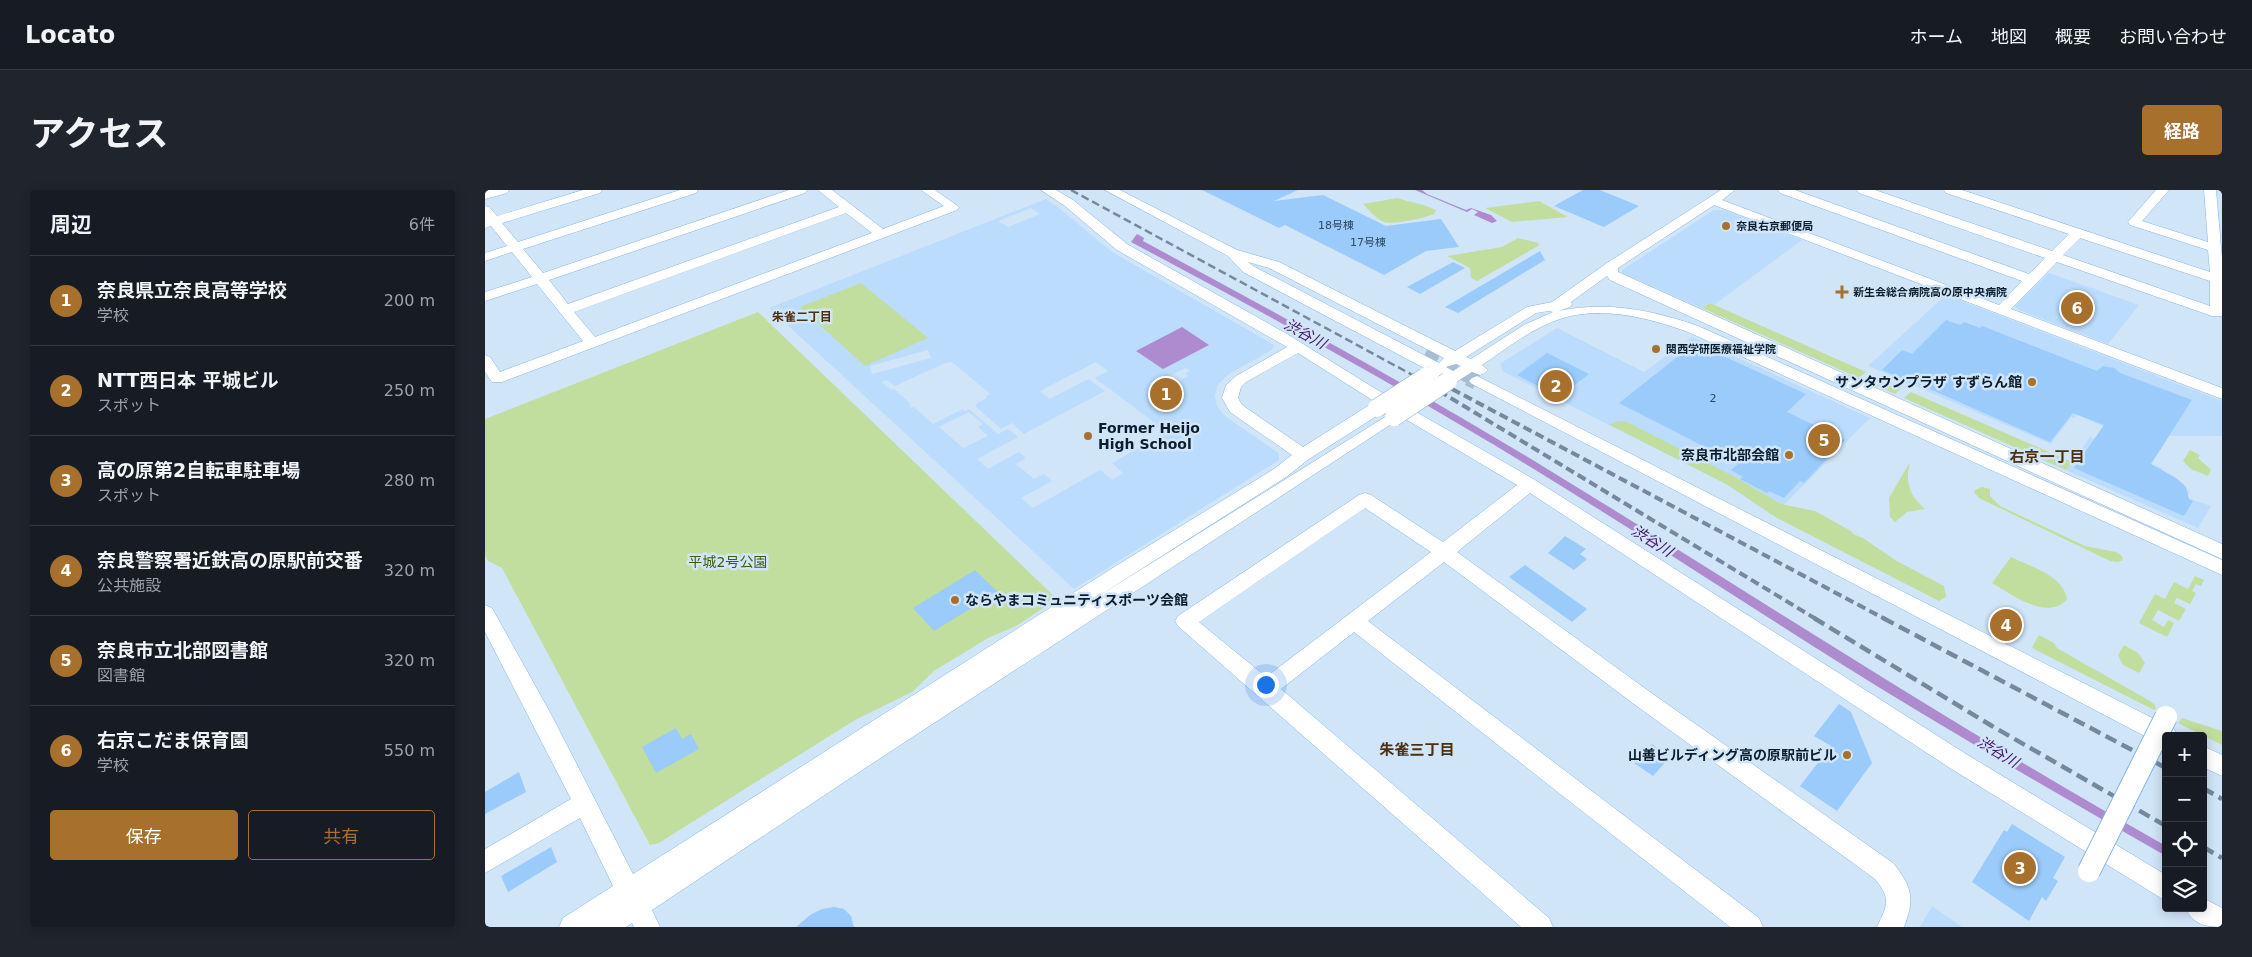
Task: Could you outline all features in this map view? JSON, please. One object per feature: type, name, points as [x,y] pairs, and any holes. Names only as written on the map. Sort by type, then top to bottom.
[{"type":"street","points":[[485,195],[503,190]]},
{"type":"street","points":[[490,222],[595,190]]},
{"type":"street","points":[[485,257],[692,190]]},
{"type":"street","points":[[485,297],[801,190]]},
{"type":"street","points":[[824,190],[882,234]]},
{"type":"street","points":[[485,360],[497,379],[953,207],[927,190]]},
{"type":"street","points":[[1047,190],[1074,207],[1115,243],[1529,484],[1958,761],[2162,887]]},
{"type":"street","points":[[1111,190],[1425,354]]},
{"type":"street","points":[[604,927],[637,908],[1443,375],[1455,358],[1526,314],[1612,266],[1729,190]]},
{"type":"street","points":[[1784,190],[2032,280]]},
{"type":"street","points":[[1863,190],[2217,313],[2217,279],[2210,190]]},
{"type":"street","points":[[1950,190],[2217,279]]},
{"type":"street","points":[[2163,190],[2134,222],[2214,248]]},
{"type":"street","points":[[1713,200],[2222,394]]},
{"type":"street","points":[[565,310],[848,208]]},
{"type":"street","points":[[485,210],[490,222],[515,247],[592,343]]},
{"type":"street","points":[[2002,310],[2078,232]]},
{"type":"street","points":[[1233,253],[1274,265],[1455,358],[1475,373],[1769,530],[2166,726],[2089,871]]},
{"type":"street","points":[[1233,253],[1248,269],[1443,375],[1677,495],[1769,530]]},
{"type":"street","points":[[1612,266],[1611,272],[1615,277],[2222,552]]},
{"type":"street","points":[[1443,375],[1475,373],[1541,322],[1556,298]]},
{"type":"street","points":[[1556,298],[1565,310],[1579,312]]},
{"type":"street","points":[[1556,298],[1590,302],[1625,302],[1676,311],[1714,322]]},
{"type":"street","points":[[1541,322],[1579,312],[1603,310],[1641,313],[1693,329],[2222,568]]},
{"type":"street","points":[[1298,348],[1241,379],[1231,392],[1230,398],[1235,408],[1303,455]]},
{"type":"street","points":[[572,927],[637,908],[1119,574],[1280,473],[1303,455],[1386,412]]},
{"type":"street","points":[[1267,688],[1529,484]]},
{"type":"street","points":[[1540,927],[1267,688],[1185,621],[1365,499],[1444,552],[1642,698],[1884,871],[1894,882],[1899,895],[1899,912],[1890,927]]},
{"type":"street","points":[[1354,621],[1750,927]]},
{"type":"street","points":[[487,622],[544,723],[583,804],[637,908]]},
{"type":"street","points":[[2207,758],[2222,766]]},
{"type":"street","points":[[485,862],[583,804]]},
{"type":"street","points":[[2205,912],[2222,922]]},
{"type":"shaded area","points":[[1046,199],[1112,252],[1274,345],[1272,350],[1229,374],[1218,384],[1215,395],[1217,406],[1225,416],[1277,452],[1279,460],[1074,589],[769,308]],"holes":[[[1031,208],[1040,214],[1008,227],[998,221]],[[928,350],[931,358],[872,374],[870,366]],[[952,362],[990,394],[975,406],[1001,429],[1012,423],[1024,434],[1105,391],[1090,380],[1086,380],[1050,399],[1040,391],[1096,362],[1108,371],[1095,378],[1167,432],[1112,463],[1123,473],[1112,480],[1100,470],[1033,508],[1021,498],[1052,481],[1044,474],[1034,479],[1016,464],[1026,458],[1019,452],[988,469],[977,459],[1018,437],[1008,429],[998,434],[969,409],[965,411],[963,409],[933,424],[914,407],[911,408],[909,405],[911,404],[894,389],[891,390],[882,382],[887,380],[895,386],[945,363]],[[1186,368],[1190,371],[1185,373],[1188,376],[1167,387],[1159,381]],[[969,412],[983,424],[978,427],[988,436],[963,448],[939,427]]]},
{"type":"shaded area","points":[[1714,210],[1724,210],[1802,240],[1714,305],[1709,303],[1701,308],[1622,273],[1622,270]]},
{"type":"shaded area","points":[[2049,273],[2139,305],[2108,344],[2019,310],[2015,306]]},
{"type":"shaded area","name":"サンタウンプラザ すずらん館","points":[[1946,295],[2222,401],[2222,436],[2169,436],[2160,451],[2077,415],[2074,418],[2071,417],[2051,444],[1868,366]]},
{"type":"shaded area","points":[[1557,328],[1644,372],[1692,337],[1870,418],[1773,516],[1728,485],[1502,371],[1501,363]]},
{"type":"shaded area","points":[[2090,437],[2163,469],[2162,471],[2184,484],[2189,493],[2187,498],[2211,506],[2198,528],[2066,470]]},
{"type":"shaded area","points":[[1932,906],[1962,927],[1920,927]]},
{"type":"green space","points":[[1398,198],[1429,207],[1436,211],[1434,214],[1424,217],[1388,223],[1378,219],[1363,204]]},
{"type":"green space","points":[[1539,201],[1568,217],[1512,222],[1485,208]]},
{"type":"green space","points":[[1518,238],[1539,243],[1538,246],[1477,281],[1471,278],[1470,268],[1447,256],[1502,247]]},
{"type":"green space","points":[[861,283],[928,338],[865,366],[800,307]]},
{"type":"green space","points":[[1710,303],[1866,372],[1859,378],[1702,308]]},
{"type":"green space","name":"平城2号公園","points":[[758,312],[1057,599],[1016,626],[988,638],[934,671],[912,692],[855,720],[659,843],[650,845],[502,568],[488,561],[485,555],[485,419]]},
{"type":"green space","points":[[1873,375],[1902,387],[1895,394],[1866,381]]},
{"type":"green space","points":[[1911,392],[2072,462],[2066,470],[1904,398]]},
{"type":"green space","points":[[1618,421],[1625,421],[1733,476],[1781,504],[1815,511],[1863,538],[1895,560],[1944,586],[1946,597],[1939,601],[1777,518],[1728,485],[1610,425]]},
{"type":"green space","points":[[2190,450],[2200,455],[2198,458],[2211,470],[2208,476],[2191,469],[2183,461]]},
{"type":"green space","points":[[1910,462],[1908,482],[1915,499],[1925,509],[1907,512],[1895,522],[1890,517],[1889,498]]},
{"type":"green space","points":[[1982,487],[1990,489],[1990,496],[2000,506],[2085,546],[2116,552],[2122,556],[2123,560],[2118,562],[2110,561],[1979,498],[1974,492]]},
{"type":"green space","points":[[2011,557],[2053,578],[2064,591],[2067,599],[2059,605],[2050,608],[2040,607],[2019,599],[1992,583]]},
{"type":"green space","points":[[2195,576],[2204,580],[2201,586],[2196,584],[2192,591],[2196,593],[2190,604],[2177,598],[2174,603],[2186,609],[2179,621],[2158,610],[2152,620],[2164,627],[2168,620],[2174,623],[2167,637],[2139,623],[2155,594],[2165,599],[2174,582],[2188,589]]},
{"type":"green space","points":[[2039,635],[2054,643],[2057,648],[2150,701],[2155,705],[2156,709],[2154,710],[2034,649],[2032,647]]},
{"type":"green space","points":[[2124,645],[2138,653],[2145,663],[2139,673],[2123,665],[2118,655]]},
{"type":"green space","points":[[2182,718],[2222,731],[2222,745],[2207,738],[2207,732],[2196,732],[2178,723]]},
{"type":"water","points":[[1415,190],[1422,190],[1427,194],[1466,210],[1471,208],[1491,215],[1497,221],[1492,223],[1474,215],[1478,212],[1472,209],[1467,212]]},
{"type":"water","name":"渋谷川","points":[[1137,234],[1144,238],[1143,241],[1295,323],[1495,437],[2008,754],[2162,844],[2162,854],[1883,690],[1614,519],[1437,411],[1234,297],[1131,242]]},
{"type":"water","points":[[1182,327],[1209,345],[1163,369],[1136,351]]},
{"type":"building","points":[[1202,190],[1298,190],[1274,201],[1323,195],[1386,226],[1441,219],[1459,247],[1426,251],[1384,275],[1285,225],[1279,228]]},
{"type":"building","points":[[1583,190],[1600,190],[1639,206],[1604,227],[1554,206]]},
{"type":"building","points":[[1540,251],[1545,260],[1458,313],[1445,307]]},
{"type":"building","points":[[1453,262],[1465,268],[1420,294],[1407,287]]},
{"type":"building","name":"サンタウンプラザ すずらん館","points":[[1946,320],[1960,325],[1964,322],[1980,328],[1982,326],[2097,371],[2103,366],[2114,368],[2120,373],[2192,400],[2151,464],[2176,478],[2186,487],[2189,499],[2193,501],[2184,516],[2074,468],[2104,425],[2073,413],[2050,442],[1914,382],[1912,383],[1882,370],[1902,350],[1912,354]]},
{"type":"building","points":[[1695,343],[1806,394],[1787,412],[1845,440],[1804,483],[1800,481],[1784,498],[1769,491],[1767,493],[1740,479],[1743,477],[1731,470],[1738,464],[1619,403]]},
{"type":"building","points":[[1547,353],[1589,374],[1559,397],[1517,375]]},
{"type":"building","points":[[1565,536],[1586,549],[1580,554],[1587,559],[1574,570],[1548,553]]},
{"type":"building","points":[[1525,565],[1587,609],[1572,622],[1509,577]]},
{"type":"building","name":"ならやまコミュニティスポーツ会館","points":[[975,570],[998,592],[934,631],[913,608]]},
{"type":"building","name":"山善ビルディング高の原駅前ビル","points":[[1839,704],[1851,712],[1872,763],[1837,811],[1800,786],[1831,746],[1814,736]]},
{"type":"building","points":[[676,728],[682,739],[691,734],[699,749],[656,773],[642,747]]},
{"type":"building","points":[[1652,744],[1670,757],[1653,776],[1634,763]]},
{"type":"building","points":[[519,772],[526,792],[485,814],[485,792]]},
{"type":"building","points":[[2012,824],[2065,857],[2053,878],[2058,881],[2046,901],[2042,897],[2029,921],[1972,882],[2004,830],[2007,832]]},
{"type":"building","points":[[551,847],[557,862],[508,892],[501,876]]},
{"type":"building","points":[[834,907],[844,909],[851,916],[854,927],[796,927],[810,915],[822,909]]},
{"type":"tunnel","points":[[1425,354],[1472,378]]},
{"type":"tunnel","points":[[1469,377],[1477,381]]},
{"type":"railway","points":[[1071,190],[1418,378]]},
{"type":"railway","points":[[1416,377],[1816,619]]},
{"type":"railway","points":[[1452,389],[1885,619]]},
{"type":"railway","points":[[1814,618],[1992,726],[2162,824]]},
{"type":"railway","points":[[1883,618],[2162,766]]},
{"type":"railway","points":[[2207,790],[2222,799]]},
{"type":"railway","points":[[2207,849],[2222,858]]},
{"type":"place","name":"奈良右京郵便局","points":[[1726,226]]},
{"type":"place","name":"新生会総合病院高の原中央病院","points":[[1842,292]]},
{"type":"place","name":"右京こだま保育園","points":[[2077,308]]},
{"type":"place","name":"関西学研医療福祉学院","points":[[1656,349]]},
{"type":"place","name":"サンタウンプラザ すずらん館","points":[[2032,382]]},
{"type":"place","name":"NTT西日本 平城ビル","points":[[1556,386]]},
{"type":"place","name":"奈良県立奈良高等学校","points":[[1166,394]]},
{"type":"place","name":"Former Heijo High School","points":[[1088,436]]},
{"type":"place","name":"奈良市立北部図書館","points":[[1824,440]]},
{"type":"place","name":"奈良市北部会館","points":[[1789,455]]},
{"type":"place","name":"ならやまコミュニティスポーツ会館","points":[[955,600]]},
{"type":"place","name":"奈良警察署近鉄高の原駅前交番","points":[[2006,625]]},
{"type":"place","name":"山善ビルディング高の原駅前ビル","points":[[1847,755]]},
{"type":"place","name":"高の原第2自転車駐車場","points":[[2020,868]]},
{"type":"district","name":"朱雀二丁目","points":[[802,317]]},
{"type":"district","name":"右京一丁目","points":[[2047,457]]},
{"type":"district","name":"朱雀三丁目","points":[[1417,750]]}]
